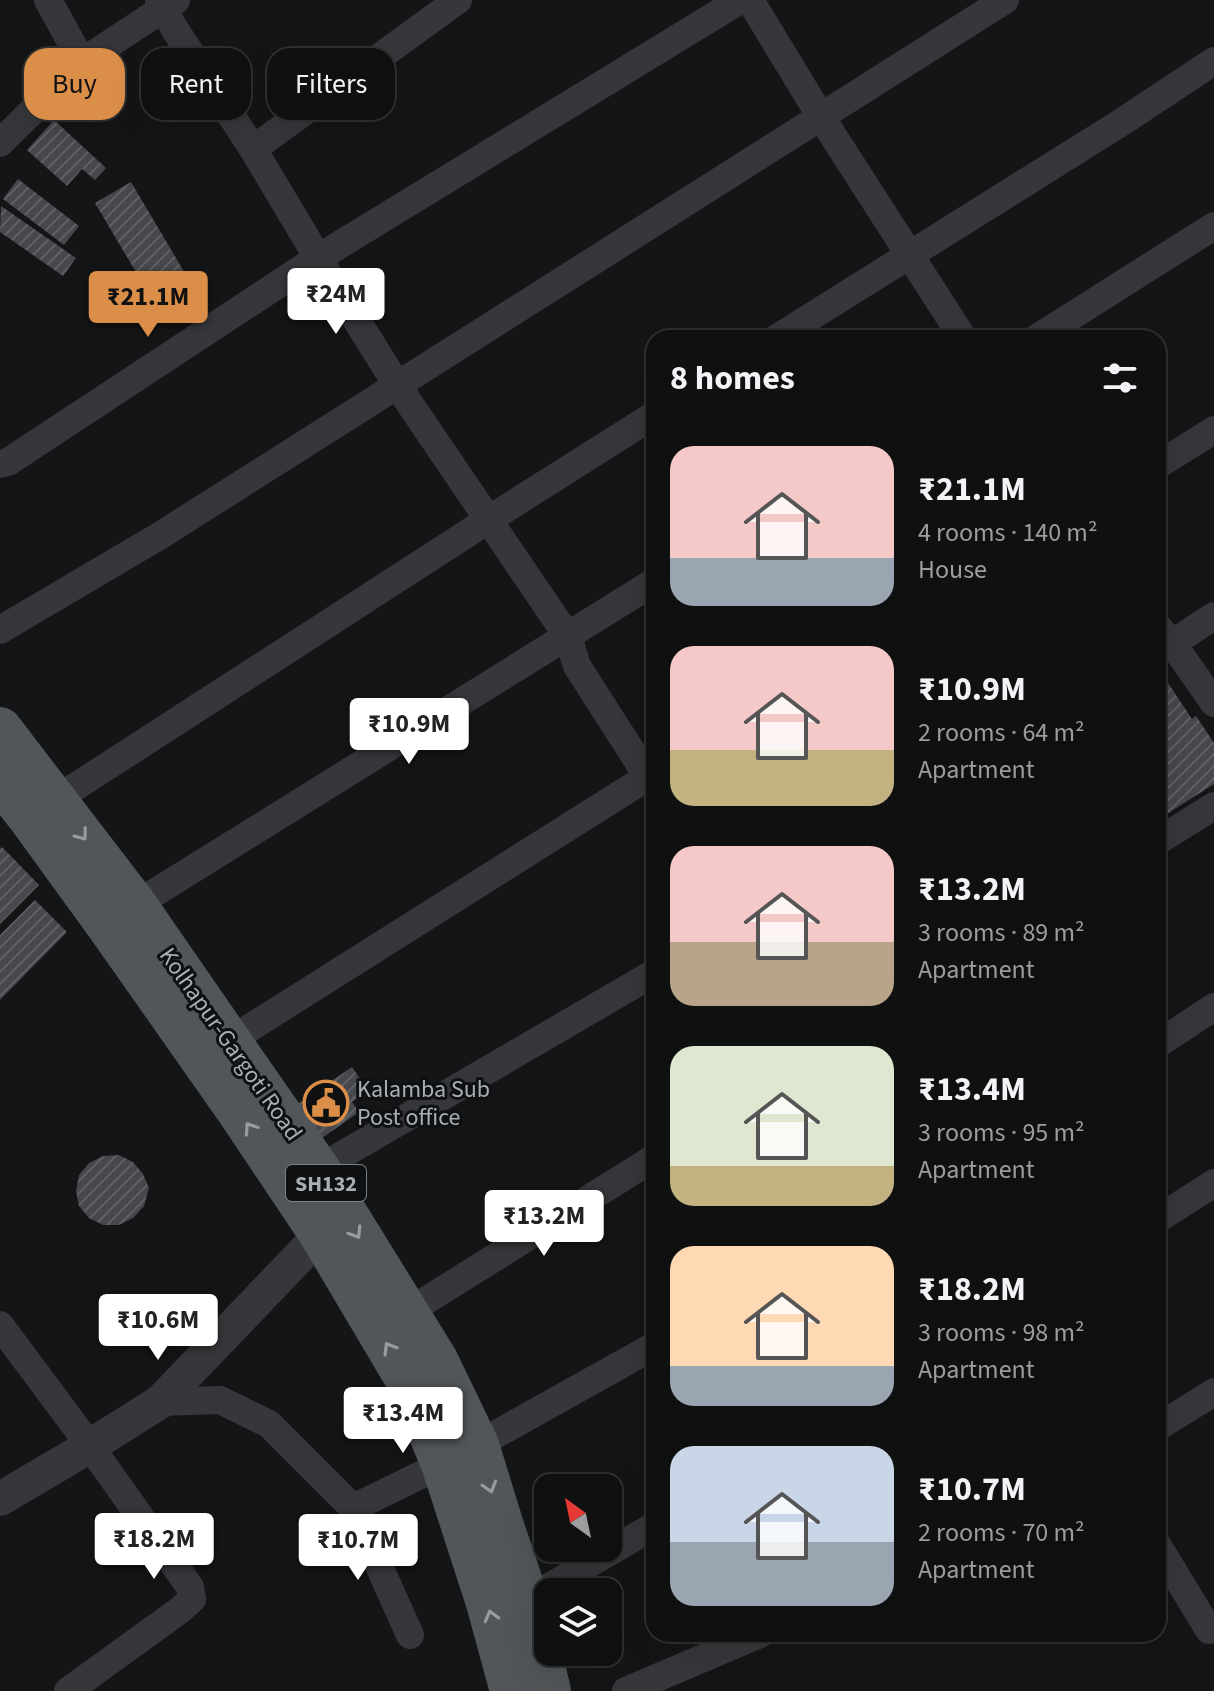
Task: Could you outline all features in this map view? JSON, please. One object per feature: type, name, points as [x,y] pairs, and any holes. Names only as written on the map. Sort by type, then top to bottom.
[{"type":"main road","name":"Kolhapur-Gargoti Road","points":[[0,729],[135,905],[318,1169],[436,1360],[460,1455],[501,1523],[527,1600],[549,1691]]},
{"type":"main road","points":[[0,780],[120,941],[238,1110],[321,1234],[410,1384],[460,1455],[488,1603],[512,1691]]},
{"type":"street","points":[[48,0],[74,48]]},
{"type":"street","points":[[253,149],[458,0]]},
{"type":"street","points":[[0,464],[8,462],[318,258],[740,0]]},
{"type":"street","points":[[750,0],[958,330]]},
{"type":"street","points":[[0,630],[161,535],[1005,0]]},
{"type":"street","points":[[102,48],[166,3],[174,28],[253,149],[397,385],[568,637],[577,666],[646,769]]},
{"type":"street","points":[[790,330],[1214,61]]},
{"type":"street","points":[[0,143],[24,119]]},
{"type":"street","points":[[1050,330],[1214,226]]},
{"type":"street","points":[[55,800],[646,420]]},
{"type":"street","points":[[1166,460],[1214,430]]},
{"type":"street","points":[[135,905],[646,587]]},
{"type":"street","points":[[1166,640],[1214,616]]},
{"type":"street","points":[[1166,645],[1214,703]]},
{"type":"street","points":[[229,1041],[646,782]]},
{"type":"street","points":[[1166,836],[1214,806]]},
{"type":"street","points":[[318,1169],[646,978]]},
{"type":"street","points":[[1166,1039],[1214,1007]]},
{"type":"street","points":[[406,1313],[646,1163]]},
{"type":"street","points":[[1166,1214],[1214,1183]]},
{"type":"street","points":[[0,1499],[160,1402],[321,1234]]},
{"type":"street","points":[[0,1325],[190,1587],[192,1599],[180,1610],[68,1691]]},
{"type":"street","points":[[353,1508],[460,1455],[646,1350]]},
{"type":"street","points":[[1166,1422],[1214,1392]]},
{"type":"street","points":[[160,1402],[220,1400],[269,1424],[353,1508],[410,1635]]},
{"type":"street","points":[[527,1600],[646,1531]]},
{"type":"street","points":[[1166,1559],[1209,1630]]},
{"type":"street","points":[[626,1691],[741,1642]]},
{"type":"building","points":[[54,120],[106,168],[95,180],[82,169],[67,186],[27,150]]},
{"type":"building","points":[[18,179],[79,226],[64,245],[3,199]]},
{"type":"building","points":[[131,182],[192,285],[156,306],[95,203]]},
{"type":"building","points":[[1,206],[76,258],[63,276],[0,232]]},
{"type":"building","points":[[1166,680],[1192,719],[1196,716],[1214,743],[1214,784],[1166,815]]},
{"type":"building","points":[[2,847],[39,885],[0,924],[0,849]]},
{"type":"building","points":[[35,900],[67,932],[0,1000],[0,935]]},
{"type":"building","name":"Kalamba Sub Post office","points":[[352,1067],[368,1090],[352,1102],[359,1112],[322,1138],[298,1104]]},
{"type":"building","points":[[119,1155],[133,1162],[149,1188],[144,1206],[133,1218],[119,1225],[103,1225],[89,1218],[79,1206],[76,1191],[79,1175],[89,1163],[103,1156]]},
{"type":"place","name":"Kalamba Sub Post office","points":[[326,1103]]}]
